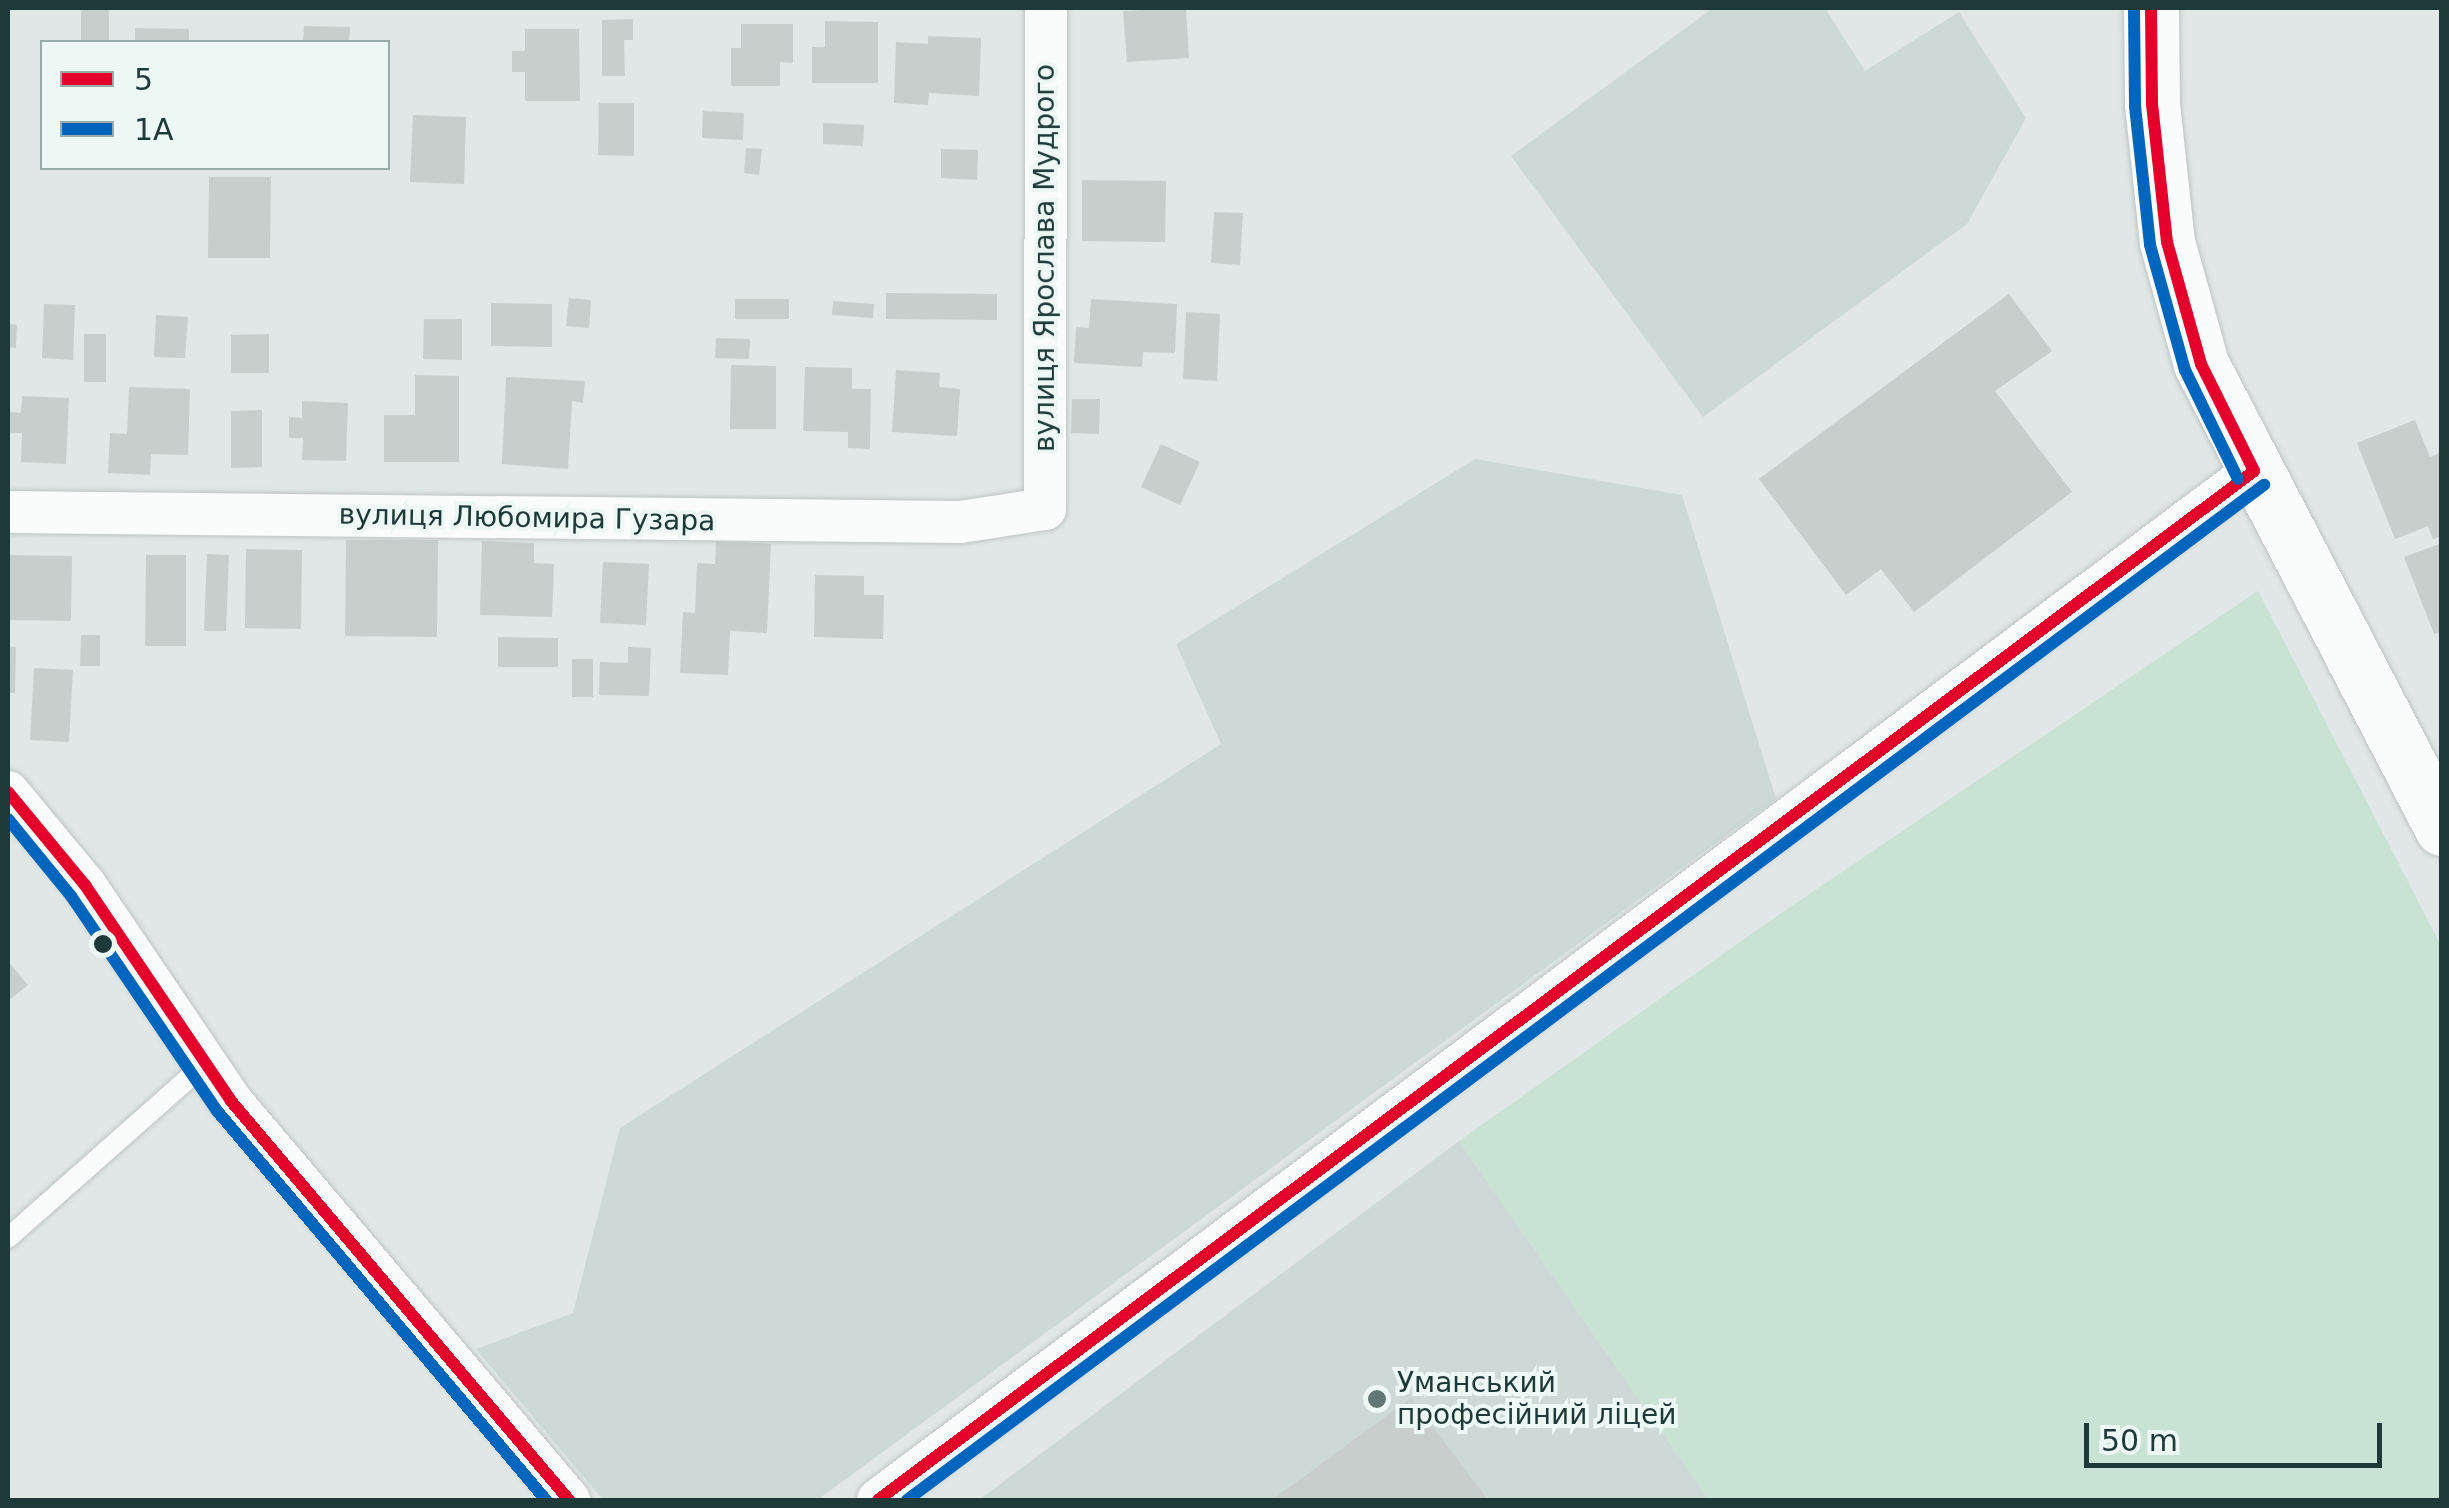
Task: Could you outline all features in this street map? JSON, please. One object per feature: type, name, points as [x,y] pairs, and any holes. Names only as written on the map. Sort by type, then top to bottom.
[{"type":"main road","points":[[2150,8],[2152,104],[2167,242],[2202,364],[2254,472],[2442,828]]},
{"type":"street","name":"вулиця Ярослава Мудрого","points":[[1045,509],[1046,8]]},
{"type":"street","points":[[878,1500],[2254,472]]},
{"type":"street","name":"вулиця Любомира Гузара","points":[[8,512],[960,522],[1045,509]]},
{"type":"street","points":[[8,792],[85,885],[206,1063],[568,1500]]},
{"type":"lane","points":[[8,1238],[206,1063]]},
{"type":"shaded area","points":[[1713,8],[1825,8],[1865,71],[1959,12],[2026,118],[1967,224],[1703,417],[1511,156]]},
{"type":"shaded area","points":[[1475,459],[1682,495],[1776,799],[817,1500],[603,1500],[476,1349],[573,1313],[620,1128],[1221,744],[1176,644]]},
{"type":"shaded area","name":"Уманський професійний ліцей","points":[[1459,1141],[1709,1500],[979,1500]]},
{"type":"green space","points":[[2258,591],[2441,946],[2441,1500],[1709,1500],[1459,1141],[1774,918]]},
{"type":"building","points":[[109,8],[109,40],[81,40],[81,9]]},
{"type":"building","points":[[1186,8],[1189,58],[1127,62],[1123,11]]},
{"type":"building","points":[[633,19],[633,40],[624,40],[625,76],[602,76],[602,20]]},
{"type":"building","points":[[825,21],[878,22],[878,83],[812,83],[812,47],[825,47]]},
{"type":"building","points":[[741,24],[793,24],[793,63],[780,62],[780,86],[731,86],[731,48],[741,48]]},
{"type":"building","points":[[304,26],[350,27],[349,40],[303,40]]},
{"type":"building","points":[[135,28],[189,29],[189,40],[135,40]]},
{"type":"building","points":[[525,29],[579,29],[580,101],[525,101],[525,72],[512,72],[512,51],[525,51]]},
{"type":"building","points":[[928,36],[981,38],[979,96],[929,93],[928,105],[894,103],[896,42],[928,44]]},
{"type":"building","points":[[599,103],[634,103],[634,156],[598,155]]},
{"type":"building","points":[[703,111],[744,113],[743,140],[702,138]]},
{"type":"building","points":[[413,115],[466,117],[464,184],[410,182]]},
{"type":"building","points":[[823,123],[864,125],[863,146],[823,144]]},
{"type":"building","points":[[746,148],[762,149],[759,175],[744,173]]},
{"type":"building","points":[[941,149],[978,150],[977,180],[941,178]]},
{"type":"building","points":[[209,177],[271,177],[270,258],[208,258]]},
{"type":"building","points":[[1082,180],[1166,181],[1165,242],[1082,241]]},
{"type":"building","points":[[1214,212],[1243,213],[1240,265],[1211,263]]},
{"type":"building","points":[[886,293],[997,294],[997,320],[886,319]]},
{"type":"building","points":[[2009,294],[2052,351],[1995,391],[2072,492],[1914,612],[1881,569],[1846,595],[1759,479]]},
{"type":"building","points":[[569,298],[591,300],[589,328],[566,326]]},
{"type":"building","points":[[735,299],[789,299],[789,319],[735,319]]},
{"type":"building","points":[[1091,299],[1177,304],[1175,353],[1143,352],[1142,367],[1074,363],[1076,327],[1089,328]]},
{"type":"building","points":[[833,301],[874,304],[873,318],[832,315]]},
{"type":"building","points":[[491,303],[552,304],[552,347],[491,346]]},
{"type":"building","points":[[44,304],[75,305],[73,360],[42,358]]},
{"type":"building","points":[[1186,312],[1220,314],[1217,381],[1183,379]]},
{"type":"building","points":[[156,315],[188,317],[185,358],[154,357]]},
{"type":"building","points":[[424,319],[462,319],[462,360],[423,359]]},
{"type":"building","points":[[8,324],[17,325],[16,348],[8,347]]},
{"type":"building","points":[[84,334],[106,334],[106,382],[84,382]]},
{"type":"building","points":[[269,334],[269,373],[231,373],[231,335]]},
{"type":"building","points":[[716,338],[750,339],[749,359],[715,358]]},
{"type":"building","points":[[731,365],[776,366],[776,429],[730,429]]},
{"type":"building","points":[[805,367],[852,368],[852,389],[871,389],[870,449],[848,448],[848,432],[803,431]]},
{"type":"building","points":[[896,370],[940,373],[939,387],[960,389],[957,436],[892,432]]},
{"type":"building","points":[[415,375],[459,376],[459,462],[384,462],[384,415],[415,415]]},
{"type":"building","points":[[506,377],[585,381],[583,403],[572,401],[568,469],[502,464]]},
{"type":"building","points":[[129,387],[190,389],[188,455],[151,454],[150,475],[108,473],[110,433],[127,434]]},
{"type":"building","points":[[22,396],[69,398],[66,464],[21,462],[22,433],[9,433],[10,412],[21,413]]},
{"type":"building","points":[[1072,399],[1100,399],[1099,434],[1071,433]]},
{"type":"building","points":[[302,401],[348,403],[346,461],[302,460],[303,438],[289,438],[289,417],[302,418]]},
{"type":"building","points":[[262,410],[262,467],[231,468],[231,411]]},
{"type":"building","points":[[2415,420],[2430,457],[2442,452],[2442,536],[2433,539],[2428,526],[2395,539],[2357,443]]},
{"type":"building","points":[[1161,444],[1200,462],[1180,505],[1141,487]]},
{"type":"building","points":[[346,540],[438,540],[437,637],[345,636]]},
{"type":"building","points":[[482,541],[534,543],[534,563],[554,564],[552,617],[480,615]]},
{"type":"building","points":[[716,541],[771,544],[767,633],[730,631],[728,675],[680,673],[683,612],[695,613],[697,563],[715,564]]},
{"type":"building","points":[[2442,543],[2442,632],[2434,634],[2404,557]]},
{"type":"building","points":[[246,549],[302,550],[301,629],[245,628]]},
{"type":"building","points":[[207,554],[229,555],[226,631],[204,631]]},
{"type":"building","points":[[8,555],[72,556],[71,621],[8,620]]},
{"type":"building","points":[[146,555],[186,555],[186,646],[145,646]]},
{"type":"building","points":[[603,562],[649,564],[646,625],[600,623]]},
{"type":"building","points":[[815,575],[864,576],[864,595],[884,595],[883,639],[814,637]]},
{"type":"building","points":[[81,635],[100,635],[100,666],[80,666]]},
{"type":"building","points":[[498,637],[558,638],[558,667],[498,667]]},
{"type":"building","points":[[8,647],[16,647],[15,693],[8,693]]},
{"type":"building","points":[[628,647],[651,648],[649,696],[599,695],[600,662],[628,663]]},
{"type":"building","points":[[572,659],[593,659],[593,697],[572,697]]},
{"type":"building","points":[[34,668],[73,670],[69,742],[30,740]]},
{"type":"building","points":[[8,961],[28,985],[8,1001]]},
{"type":"building","points":[[1411,1398],[1488,1500],[1272,1500]]},
{"type":"transit line","name":"1А","points":[[2134,8],[2135,106],[2150,245],[2185,370],[2238,479]]},
{"type":"transit line","name":"5","points":[[2151,8],[2152,104],[2167,242],[2201,364],[2254,471]]},
{"type":"transit line","name":"5","points":[[878,1500],[2254,471]]},
{"type":"transit line","name":"1А","points":[[907,1500],[2264,485]]},
{"type":"transit line","name":"5","points":[[8,792],[85,885],[231,1101],[569,1500]]},
{"type":"transit line","name":"1А","points":[[8,819],[71,896],[218,1112],[546,1500]]},
{"type":"place","name":"Уманський професійний ліцей","points":[[1377,1399]]}]
